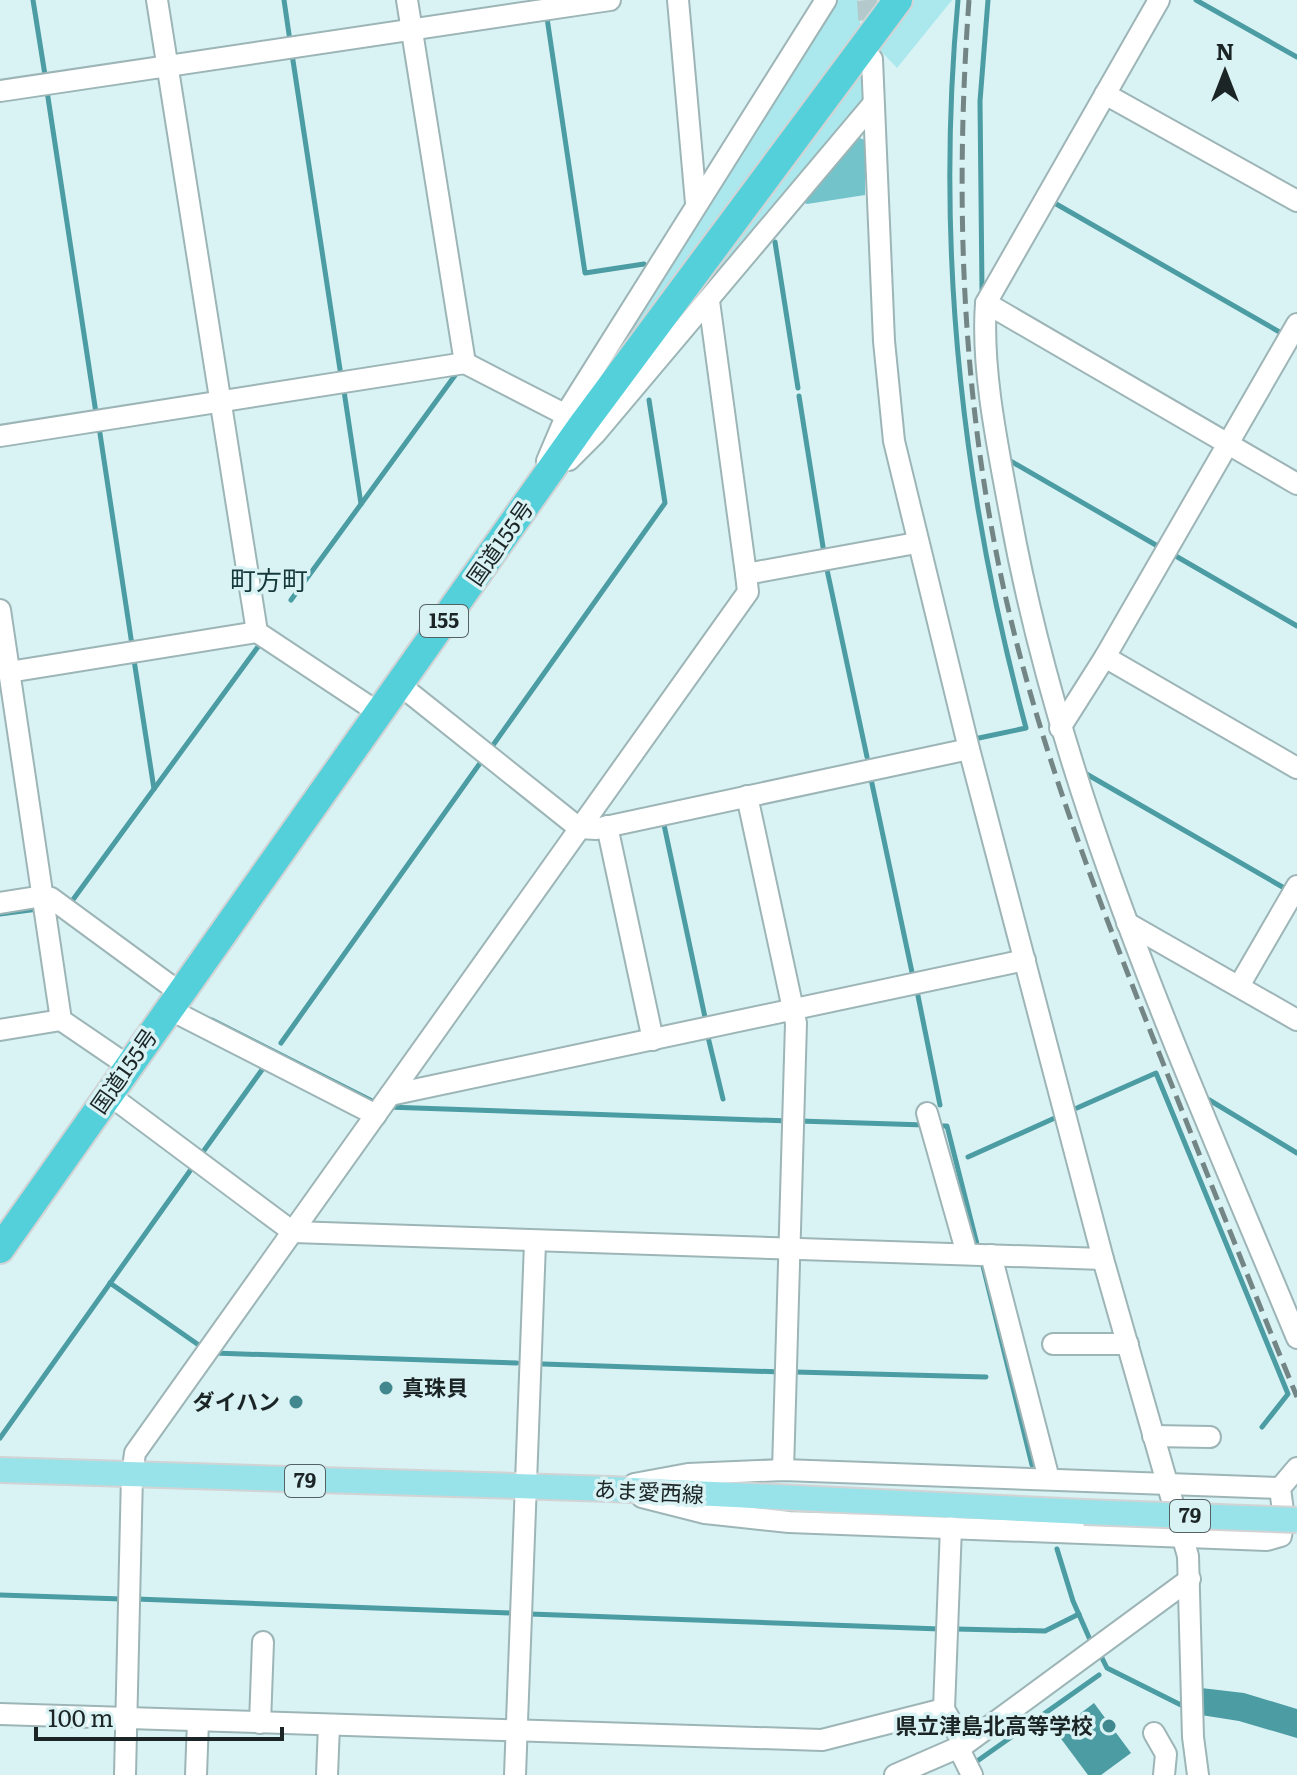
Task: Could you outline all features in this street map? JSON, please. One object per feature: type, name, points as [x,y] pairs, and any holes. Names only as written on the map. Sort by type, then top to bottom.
[{"type":"highway","name":"国道155号","points":[[0,1249],[531,497],[898,0]]},
{"type":"main road","name":"あま愛西線","points":[[0,1470],[611,1489],[1297,1520]]},
{"type":"street","points":[[157,0],[257,632]]},
{"type":"street","points":[[407,0],[465,363]]},
{"type":"street","points":[[0,91],[610,0]]},
{"type":"street","points":[[678,0],[696,203]]},
{"type":"street","points":[[531,497],[566,415],[826,0]]},
{"type":"street","points":[[1159,0],[986,303],[993,408],[1032,623],[1060,728],[1127,923],[1296,1331]]},
{"type":"street","points":[[872,59],[887,376],[894,441],[916,543],[1103,1259],[1188,1556],[1198,1775]]},
{"type":"street","points":[[1105,94],[1297,201]]},
{"type":"street","points":[[531,497],[595,434],[873,104]]},
{"type":"street","points":[[125,1775],[135,1453],[748,592],[709,301]]},
{"type":"street","points":[[986,303],[1297,484]]},
{"type":"street","points":[[1060,728],[1105,657],[1297,324]]},
{"type":"street","points":[[0,436],[465,363],[566,415]]},
{"type":"street","points":[[746,574],[916,543]]},
{"type":"street","points":[[0,610],[9,672],[10,737],[43,896],[61,1020]]},
{"type":"street","points":[[9,672],[257,632],[379,713]]},
{"type":"street","points":[[1105,657],[1297,768]]},
{"type":"street","points":[[400,685],[579,828],[607,826],[969,749]]},
{"type":"street","points":[[747,796],[795,1010],[796,1119],[783,1470]]},
{"type":"street","points":[[607,826],[653,1040]]},
{"type":"street","points":[[1239,986],[1297,886]]},
{"type":"street","points":[[0,903],[43,896],[173,1000],[377,1114]]},
{"type":"street","points":[[1127,923],[1297,1020]]},
{"type":"street","points":[[390,1095],[1025,960]]},
{"type":"street","points":[[0,1030],[61,1020],[127,1065]]},
{"type":"street","points":[[108,1094],[293,1232],[535,1243],[1103,1259]]},
{"type":"street","points":[[930,1122],[978,1255],[1049,1479]]},
{"type":"street","points":[[515,1775],[535,1243]]},
{"type":"street","points":[[1053,1344],[1128,1344]]},
{"type":"street","points":[[1153,1436],[1210,1437]]},
{"type":"street","points":[[611,1489],[719,1515],[789,1522],[1267,1540],[1281,1536],[1284,1519],[1280,1488],[1297,1468]]},
{"type":"street","points":[[611,1489],[688,1474],[783,1470],[1280,1488]]},
{"type":"street","points":[[951,1527],[944,1709],[972,1775]]},
{"type":"street","points":[[895,1775],[961,1746],[1190,1579]]},
{"type":"street","points":[[260,1723],[263,1642]]},
{"type":"street","points":[[0,1714],[822,1740],[944,1709]]},
{"type":"street","points":[[196,1775],[198,1721]]},
{"type":"street","points":[[327,1775],[329,1725]]},
{"type":"street","points":[[1154,1733],[1166,1754],[1164,1775]]},
{"type":"shaded area","points":[[838,0],[858,0],[861,32],[597,389],[593,384]]},
{"type":"shaded area","points":[[914,0],[952,0],[897,68],[879,49]]},
{"type":"shaded area","points":[[862,72],[864,95],[857,111],[632,381]]},
{"type":"shaded area","points":[[854,136],[865,140],[865,195],[807,204],[800,201]]},
{"type":"shaded area","points":[[1201,1688],[1244,1693],[1297,1709],[1297,1738],[1239,1721],[1201,1715]]},
{"type":"shaded area","points":[[1094,1703],[1131,1753],[1101,1775],[1088,1775],[1056,1732]]},
{"type":"waterway","points":[[33,0],[45,75]]},
{"type":"waterway","points":[[284,0],[290,41]]},
{"type":"waterway","points":[[958,0],[950,184],[959,367],[985,549],[1026,728],[979,738]]},
{"type":"waterway","points":[[982,290],[980,101],[988,0]]},
{"type":"waterway","points":[[1196,0],[1297,57]]},
{"type":"waterway","points":[[547,18],[585,273],[644,264]]},
{"type":"waterway","points":[[292,54],[341,376]]},
{"type":"waterway","points":[[47,91],[96,413]]},
{"type":"waterway","points":[[1051,201],[1283,334]]},
{"type":"waterway","points":[[775,242],[798,388]]},
{"type":"waterway","points":[[291,600],[456,374]]},
{"type":"waterway","points":[[344,391],[361,504]]},
{"type":"waterway","points":[[799,396],[824,553]]},
{"type":"waterway","points":[[491,748],[665,503],[649,400]]},
{"type":"waterway","points":[[99,427],[132,645]]},
{"type":"waterway","points":[[1007,459],[1161,548]]},
{"type":"waterway","points":[[1174,555],[1297,626]]},
{"type":"waterway","points":[[826,565],[867,757]]},
{"type":"waterway","points":[[72,901],[260,644]]},
{"type":"waterway","points":[[134,660],[154,789]]},
{"type":"waterway","points":[[281,1043],[483,759]]},
{"type":"waterway","points":[[1083,772],[1286,889]]},
{"type":"waterway","points":[[871,779],[913,977]]},
{"type":"waterway","points":[[663,820],[706,1022]]},
{"type":"waterway","points":[[0,914],[38,909]]},
{"type":"waterway","points":[[917,991],[940,1105]]},
{"type":"waterway","points":[[212,1020],[378,1104]]},
{"type":"waterway","points":[[708,1037],[723,1099]]},
{"type":"waterway","points":[[200,1156],[264,1067]]},
{"type":"waterway","points":[[1077,1108],[1156,1073],[1288,1394],[1262,1427]]},
{"type":"waterway","points":[[1206,1098],[1297,1153]]},
{"type":"waterway","points":[[387,1107],[789,1121]]},
{"type":"waterway","points":[[968,1157],[1057,1117]]},
{"type":"waterway","points":[[799,1121],[925,1125]]},
{"type":"waterway","points":[[935,1126],[947,1126],[978,1248]]},
{"type":"waterway","points":[[0,1438],[192,1168]]},
{"type":"waterway","points":[[982,1262],[1032,1465]]},
{"type":"waterway","points":[[110,1283],[203,1348]]},
{"type":"waterway","points":[[214,1353],[517,1363]]},
{"type":"waterway","points":[[543,1364],[781,1372]]},
{"type":"waterway","points":[[795,1372],[986,1377]]},
{"type":"waterway","points":[[1057,1549],[1073,1601],[1091,1642]]},
{"type":"waterway","points":[[0,1595],[122,1599]]},
{"type":"waterway","points":[[136,1599],[510,1613]]},
{"type":"waterway","points":[[530,1614],[940,1629]]},
{"type":"waterway","points":[[956,1629],[1045,1631],[1079,1614]]},
{"type":"waterway","points":[[1101,1656],[1107,1668],[1187,1708]]},
{"type":"waterway","points":[[973,1764],[1099,1675]]},
{"type":"tunnel","points":[[867,0],[870,44]]},
{"type":"railway","points":[[969,0],[962,164],[967,328],[974,410],[1000,572],[1033,702],[1080,847],[1297,1397]]},
{"type":"place","name":"真珠貝","points":[[386,1388]]},
{"type":"place","name":"ダイハン","points":[[296,1402]]},
{"type":"place","name":"県立津島北高等学校","points":[[1109,1726]]},
{"type":"district","name":"町方町","points":[[269,581]]}]
